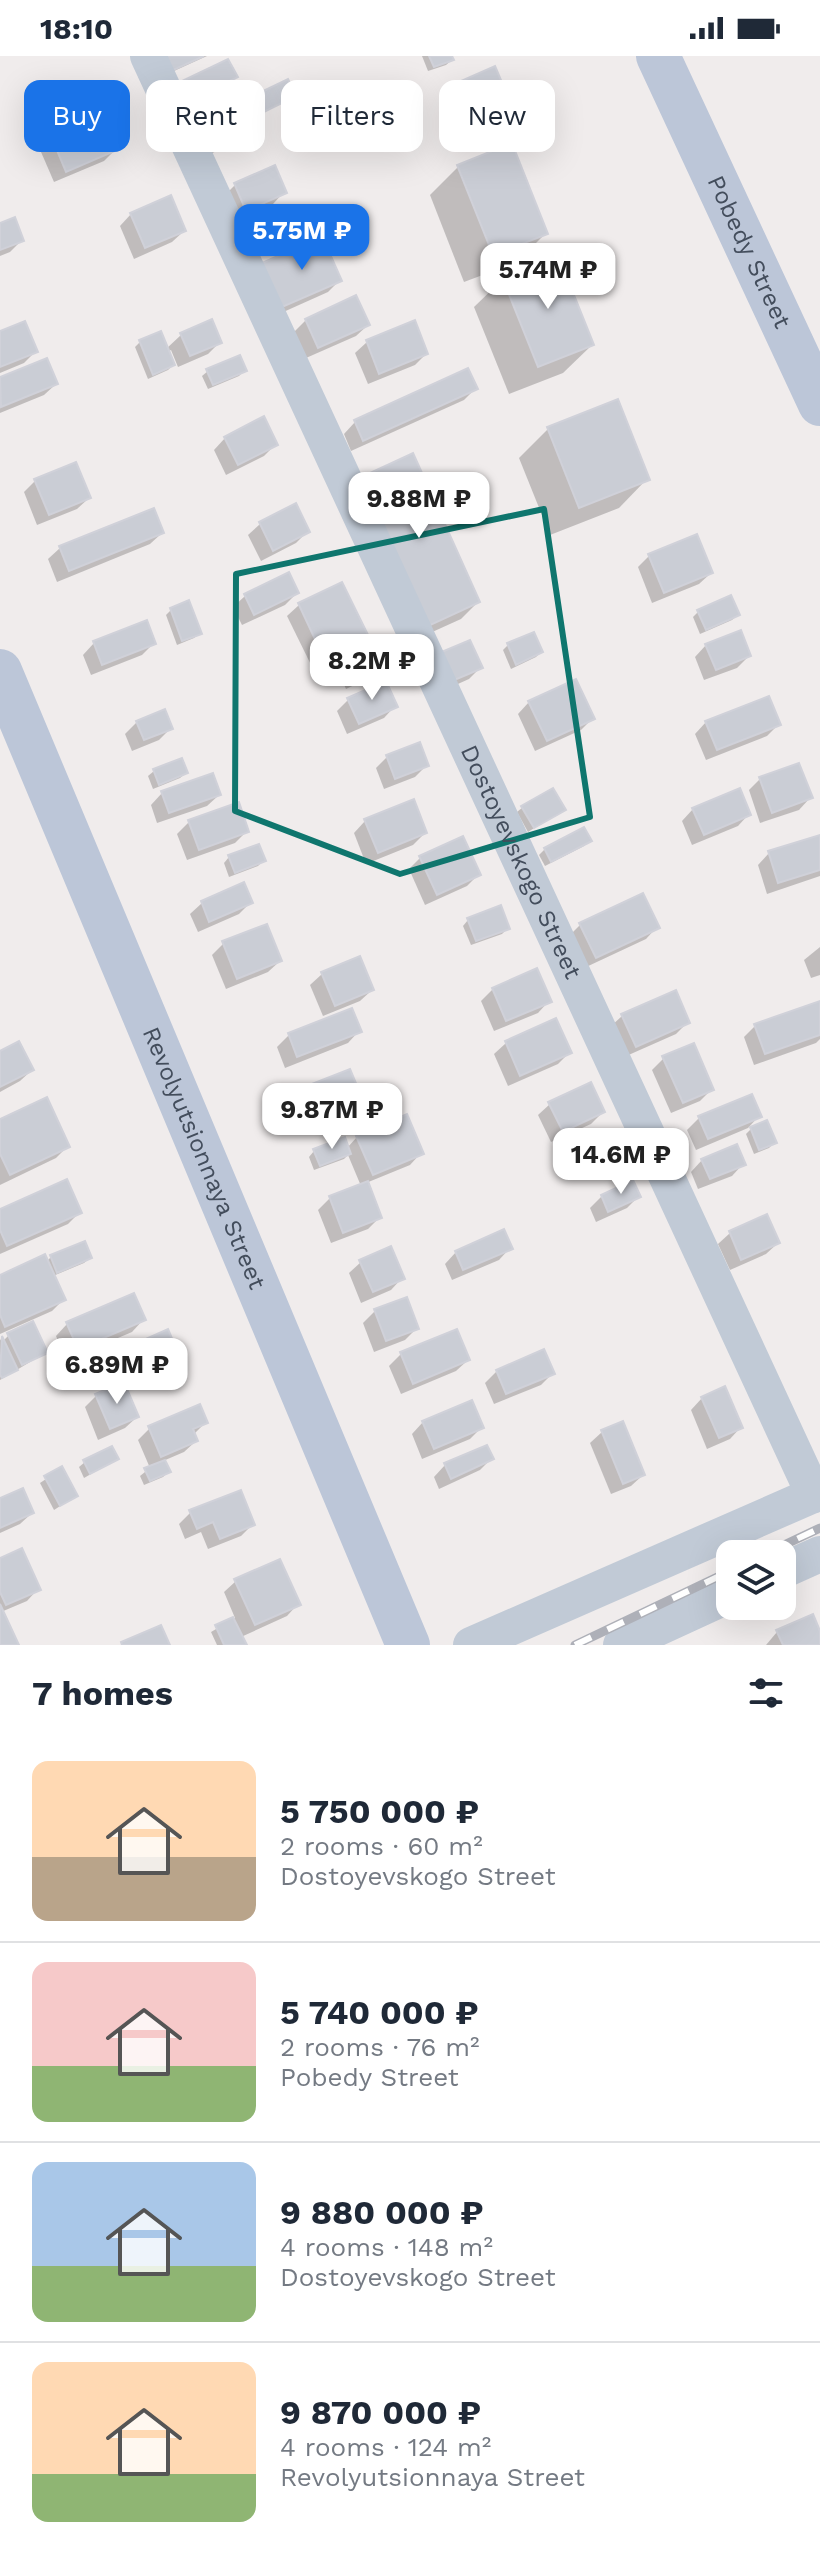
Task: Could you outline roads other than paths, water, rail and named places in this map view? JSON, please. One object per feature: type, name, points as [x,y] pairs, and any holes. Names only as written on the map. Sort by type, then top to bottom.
[{"type":"street","name":"Dostoyevskogo Street","points":[[148,56],[817,1493]]},
{"type":"street","name":"Pobedy Street","points":[[658,56],[820,404]]},
{"type":"street","name":"Revolyutsionnaya Street","points":[[0,671],[408,1645]]},
{"type":"street","points":[[471,1645],[817,1493]]},
{"type":"street","points":[[796,1565],[820,1554]]},
{"type":"street","points":[[621,1645],[716,1601]]},
{"type":"railway","points":[[795,1540],[820,1528]]},
{"type":"railway","points":[[575,1645],[716,1578]]}]
